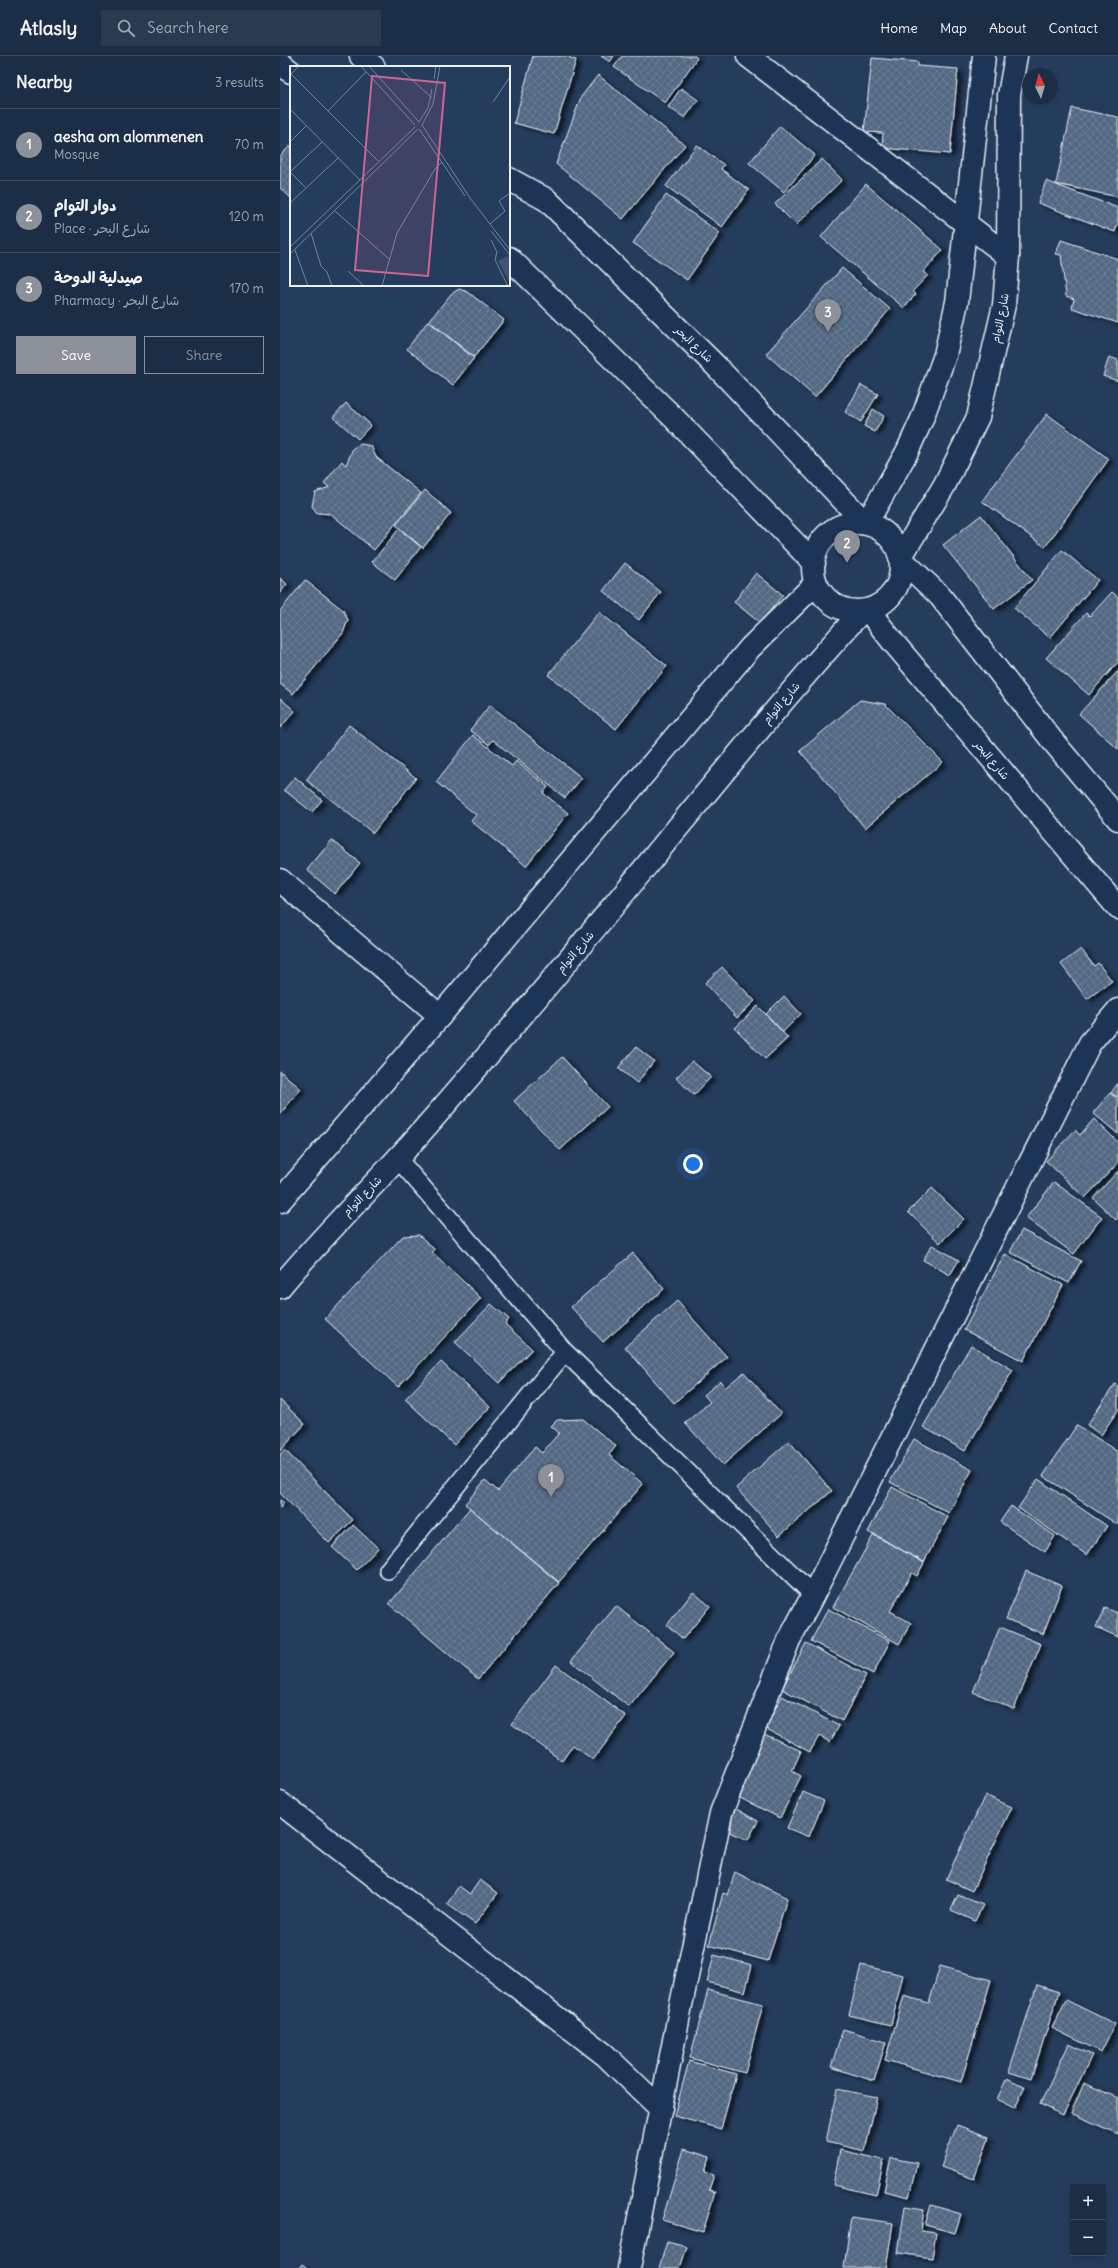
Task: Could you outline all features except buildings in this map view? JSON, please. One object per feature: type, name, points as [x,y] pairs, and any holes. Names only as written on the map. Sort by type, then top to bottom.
[{"type":"main road","points":[[361,56],[373,66]]},
{"type":"main road","points":[[748,56],[1008,256]]},
{"type":"main road","points":[[866,524],[907,452],[922,419],[945,355],[957,302],[984,56]]},
{"type":"main road","name":"شارع التوام","points":[[1016,56],[1009,95],[1008,256],[1004,305],[978,417],[944,486],[900,558],[940,596],[1051,739],[1118,819]]},
{"type":"main road","points":[[280,63],[290,71]]},
{"type":"main road","name":"شارع البحر","points":[[510,180],[547,200],[716,366],[866,524]]},
{"type":"main road","points":[[280,1200],[440,1016],[815,573],[817,551],[822,541],[831,532],[848,525],[866,524],[879,530],[891,539],[899,551],[902,566],[900,581],[893,594],[882,604],[865,610],[851,611],[830,602],[815,573],[674,418],[510,259]]},
{"type":"main road","name":"شارع التوام","points":[[280,1287],[314,1246],[398,1158],[651,862],[792,689],[865,610]]},
{"type":"main road","name":"شارع البحر","points":[[865,610],[1118,908]]},
{"type":"main road","points":[[280,880],[440,1016]]},
{"type":"main road","points":[[629,2268],[721,1813],[788,1640],[813,1595],[1090,1043],[1118,1010]]},
{"type":"main road","points":[[280,1803],[605,2055],[660,2109]]},
{"type":"lane","points":[[398,1158],[565,1352],[813,1595]]},
{"type":"lane","points":[[388,1570],[565,1352]]},
{"type":"place","name":"صيدلية الدوحة","points":[[828,332]]},
{"type":"place","name":"دوار التوام","points":[[847,563]]},
{"type":"place","name":"aesha om alommenen","points":[[551,1497]]}]
